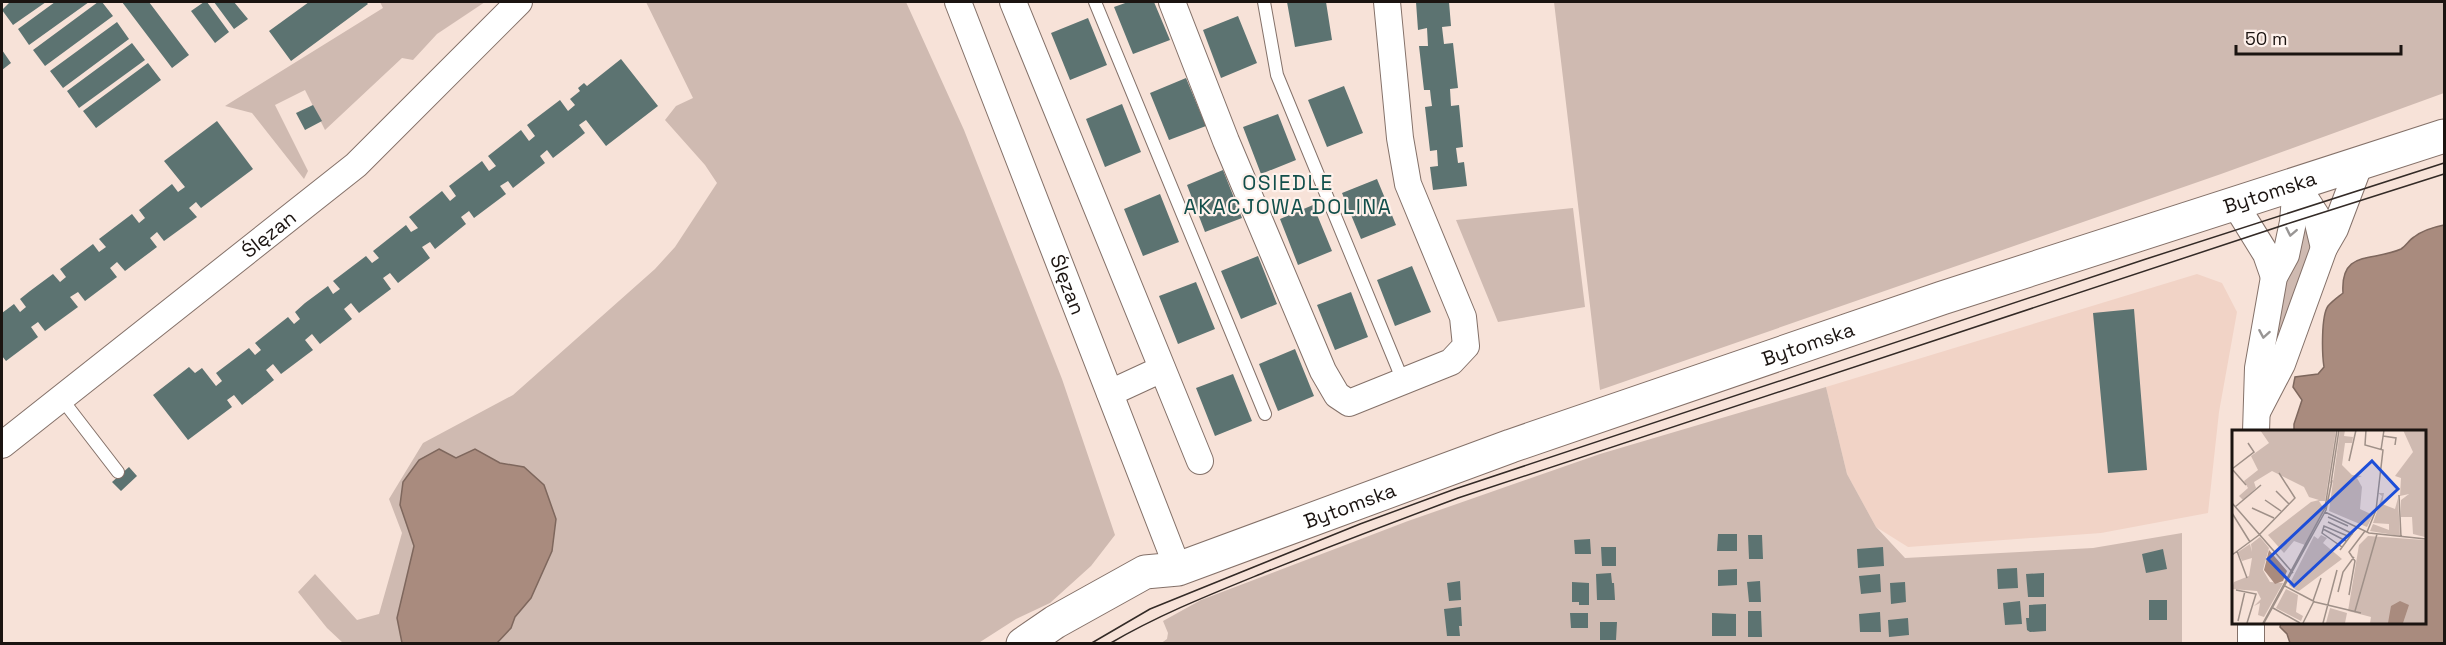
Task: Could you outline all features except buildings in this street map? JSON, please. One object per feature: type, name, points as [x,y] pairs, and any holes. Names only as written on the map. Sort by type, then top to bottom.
[{"type":"main road","name":"Bytomska","points":[[1023,644],[1055,622],[1146,572],[1178,568],[1511,446],[1942,298],[2445,136]]},
{"type":"main road","name":"Bytomska","points":[[1058,644],[1120,608],[1166,585],[1178,568]]},
{"type":"street","name":"Ślęzan","points":[[2,445],[356,165],[519,2]]},
{"type":"street","name":"Ślęzan","points":[[961,2],[1178,568]]},
{"type":"street","points":[[1013,2],[1200,461]]},
{"type":"street","points":[[1172,2],[1222,130],[1323,371],[1337,395],[1349,403],[1451,363],[1466,346],[1463,317],[1408,184],[1400,138],[1387,2]]},
{"type":"street","points":[[2256,422],[2282,364],[2324,248],[2335,228],[2360,163]]},
{"type":"street","points":[[2296,184],[2316,215],[2324,248]]},
{"type":"street","points":[[2256,422],[2258,368],[2274,277],[2286,255],[2293,222],[2296,184]]},
{"type":"street","points":[[2235,204],[2266,254],[2274,277]]},
{"type":"street","points":[[1110,393],[1162,369]]},
{"type":"street","points":[[2251,624],[2251,644]]},
{"type":"lane","points":[[1095,2],[1265,414]]},
{"type":"lane","points":[[1264,2],[1280,84],[1403,381]]},
{"type":"lane","points":[[61,398],[118,472]]},
{"type":"shaded area","points":[[380,2],[485,2],[437,34],[413,60],[402,58],[325,130],[305,90],[275,105],[308,171],[304,179],[252,113],[225,106],[383,8]]},
{"type":"shaded area","points":[[646,2],[906,2],[964,130],[1062,379],[1115,535],[1091,566],[1050,603],[1016,619],[977,644],[343,643],[327,628],[298,592],[315,574],[357,620],[379,614],[402,533],[389,499],[423,443],[513,395],[655,269],[675,247],[717,183],[705,165],[665,120],[676,106],[693,98]]},
{"type":"shaded area","points":[[1554,2],[2444,2],[2444,93],[2221,174],[1600,390]]},
{"type":"shaded area","points":[[1573,208],[1585,307],[1498,322],[1456,220]]},
{"type":"shaded area","points":[[2444,225],[2444,643],[2290,643],[2287,634],[2280,627],[2281,624],[2425,624],[2425,430],[2294,430],[2302,400],[2293,387],[2295,377],[2318,374],[2324,367],[2324,318],[2328,306],[2343,293],[2343,279],[2347,269],[2360,259],[2401,249],[2412,238]]},
{"type":"shaded area","points":[[2305,226],[2311,252],[2273,360],[2268,359],[2297,234]]},
{"type":"shaded area","points":[[2197,274],[2222,283],[2237,312],[2219,412],[2208,513],[2101,533],[1908,547],[1876,527],[1847,474],[1826,387]]},
{"type":"shaded area","points":[[1826,387],[1847,474],[1876,527],[1905,558],[2093,548],[2182,533],[2182,643],[1160,644],[1167,639],[1168,633],[1163,621],[1201,600],[1408,521],[1600,454]]},
{"type":"shaded area","points":[[439,449],[456,458],[475,449],[500,463],[524,467],[544,485],[556,519],[552,551],[531,598],[515,617],[511,628],[497,643],[402,643],[397,618],[414,546],[400,505],[403,482],[419,460]]},
{"type":"tram line","points":[[1090,644],[1150,609],[1360,524],[1455,489],[2146,259],[2444,163]]},
{"type":"tram line","points":[[1109,644],[1207,596],[1458,498],[2444,174]]},
{"type":"district","name":"OSIEDLE AKACJOWA DOLINA","points":[[1288,194]]}]
